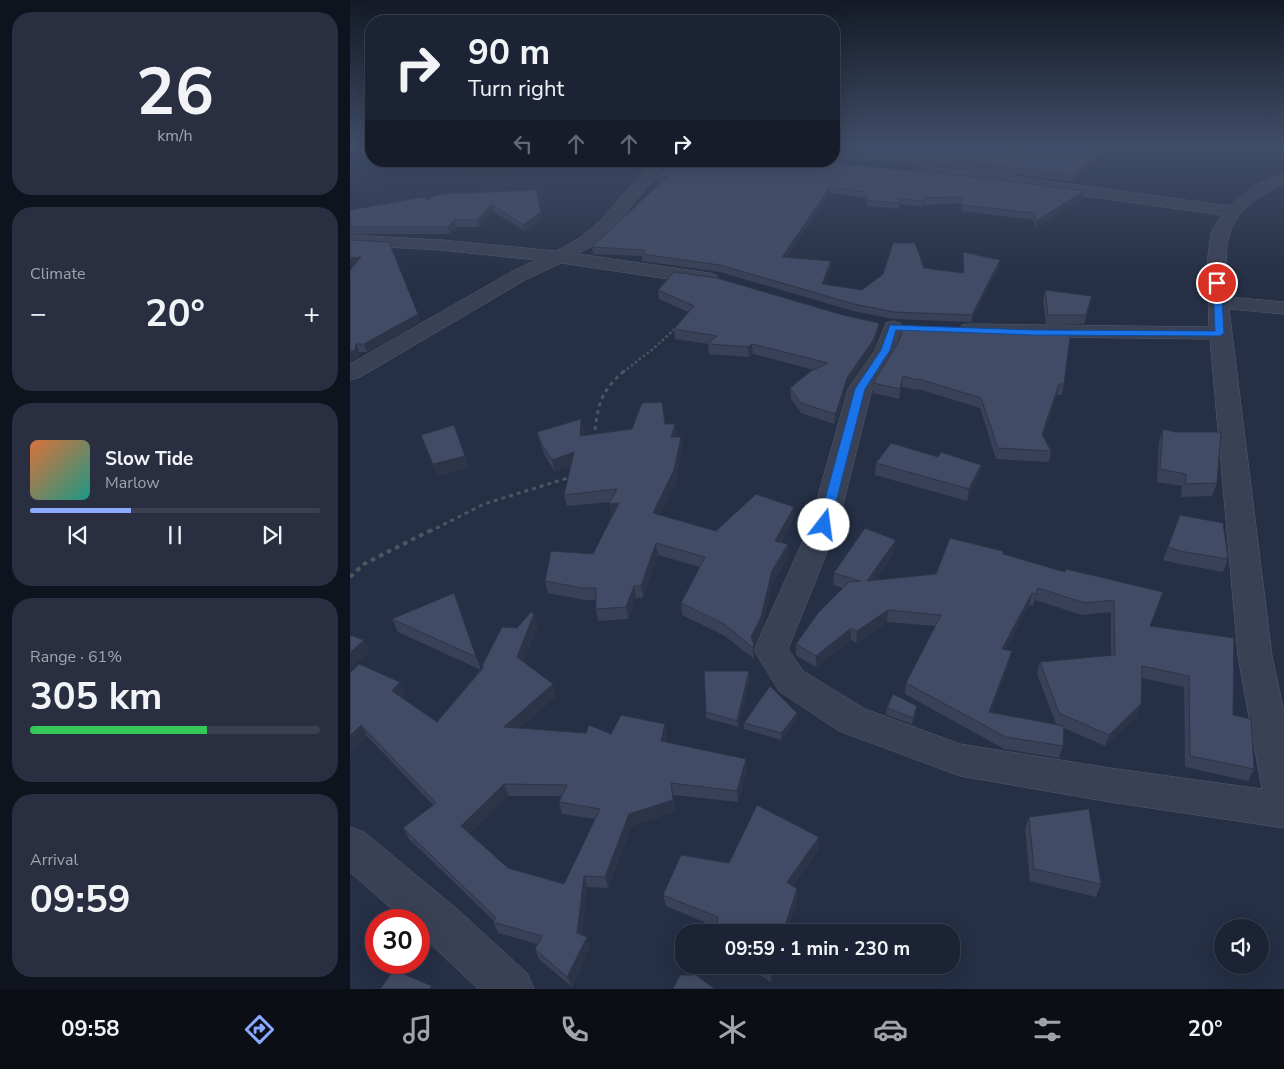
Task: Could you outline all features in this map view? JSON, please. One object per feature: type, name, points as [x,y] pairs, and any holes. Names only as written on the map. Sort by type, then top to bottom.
[{"type":"street","points":[[350,373],[408,342],[520,275],[587,241],[625,207],[637,191]]},
{"type":"street","points":[[1088,191],[1232,211]]},
{"type":"street","points":[[1257,191],[1232,211],[1220,232],[1216,264],[1220,333],[1255,656],[1284,802]]},
{"type":"street","points":[[350,240],[441,244],[558,257],[729,282]]},
{"type":"street","points":[[1218,302],[1284,308]]},
{"type":"street","points":[[894,326],[886,350],[860,389],[824,525],[771,650],[791,682],[852,720],[960,760],[1110,785],[1284,810]]},
{"type":"street","points":[[952,329],[1032,332],[1220,333]]},
{"type":"street","points":[[350,846],[441,923],[511,989]]},
{"type":"path","points":[[593,443],[598,405],[610,383],[634,362],[653,349],[682,322]]},
{"type":"path","points":[[350,577],[364,564],[484,504],[572,477]]},
{"type":"building","points":[[536,191],[541,212],[523,225],[492,204],[477,220],[454,220],[448,227],[350,227],[350,210],[424,197],[427,201],[433,196]]},
{"type":"building","points":[[652,191],[827,191],[782,257],[831,261],[822,284],[862,290],[883,274],[893,243],[915,243],[924,268],[964,273],[963,252],[1000,260],[972,315],[894,312],[854,304],[720,265],[642,254],[646,250],[592,247]]},
{"type":"building","points":[[860,191],[1084,191],[1036,221],[1035,213],[962,205],[962,197],[924,198],[923,201],[898,198],[900,203],[867,200],[866,192]]},
{"type":"building","points":[[350,240],[389,242],[418,314],[364,344],[356,344],[355,350],[350,352],[350,270],[361,257],[350,258]]},
{"type":"building","points":[[674,272],[717,278],[843,315],[879,323],[874,339],[847,378],[835,414],[801,403],[790,388],[811,371],[828,363],[752,344],[748,347],[708,344],[717,336],[674,329],[694,306],[658,290]]},
{"type":"building","points":[[1045,290],[1092,296],[1086,315],[1048,315]]},
{"type":"building","points":[[904,326],[987,329],[1031,334],[1050,334],[1049,330],[1071,330],[1064,384],[1059,384],[1042,434],[1051,451],[998,448],[981,398],[903,376],[900,389],[873,383],[899,341]]},
{"type":"building","points":[[662,402],[665,424],[675,424],[671,437],[681,437],[674,470],[653,513],[716,531],[756,494],[794,507],[775,541],[788,544],[772,571],[761,617],[751,637],[754,644],[753,648],[724,624],[681,603],[705,557],[656,543],[641,586],[634,586],[626,607],[596,609],[596,588],[582,588],[545,581],[551,551],[593,554],[619,503],[609,504],[617,489],[564,495],[574,452],[552,460],[542,445],[537,432],[581,419],[580,436],[632,429],[642,403]]},
{"type":"building","points":[[454,425],[465,456],[433,464],[421,435]]},
{"type":"building","points":[[1163,429],[1175,432],[1221,432],[1217,483],[1185,484],[1186,474],[1160,469]]},
{"type":"building","points":[[891,443],[938,457],[941,452],[981,465],[969,489],[876,463]]},
{"type":"building","points":[[1180,515],[1223,523],[1228,559],[1179,551],[1168,547]]},
{"type":"building","points":[[865,528],[896,540],[867,581],[936,574],[950,538],[1003,551],[1003,554],[1065,572],[1066,569],[1163,592],[1150,626],[1234,638],[1233,715],[1251,719],[1254,769],[1190,756],[1189,676],[1142,666],[1141,704],[1109,735],[1059,713],[1040,662],[1115,655],[1114,600],[1085,603],[1038,588],[1036,594],[1032,593],[1002,649],[1012,651],[989,712],[1064,726],[1063,746],[1006,737],[906,683],[941,615],[888,610],[857,631],[851,628],[816,656],[796,644],[818,613],[849,582],[860,581],[834,573]]},
{"type":"building","points":[[454,593],[476,657],[392,619]]},
{"type":"building","points":[[531,612],[534,614],[517,657],[553,684],[504,727],[586,733],[589,725],[611,734],[621,715],[665,724],[661,741],[746,759],[737,791],[671,783],[673,800],[629,814],[605,877],[584,876],[577,933],[587,937],[567,977],[535,949],[542,936],[493,922],[496,918],[403,828],[436,803],[361,725],[350,736],[350,673],[359,664],[400,682],[392,691],[437,722],[484,667],[482,666],[502,627],[517,628]],"holes":[[[504,784],[567,785],[559,802],[600,809],[564,884],[508,868],[461,826]]]},
{"type":"building","points":[[350,635],[364,640],[350,653]]},
{"type":"building","points":[[704,671],[749,671],[737,721],[706,712]]},
{"type":"building","points":[[770,686],[797,713],[781,733],[744,723]]},
{"type":"building","points":[[893,694],[917,706],[913,718],[887,708]]},
{"type":"building","points":[[757,805],[819,837],[787,882],[797,889],[786,924],[718,924],[718,917],[663,895],[681,855],[729,863]]},
{"type":"building","points":[[1089,809],[1101,884],[1034,869],[1029,817]]},
{"type":"building","points":[[391,974],[404,974],[432,986],[430,989],[380,989]]},
{"type":"building","points":[[680,975],[696,975],[715,989],[673,989]]},
{"type":"route","points":[[824,525],[860,389],[886,350],[893,327],[1032,332],[1220,333],[1217,283]]}]
